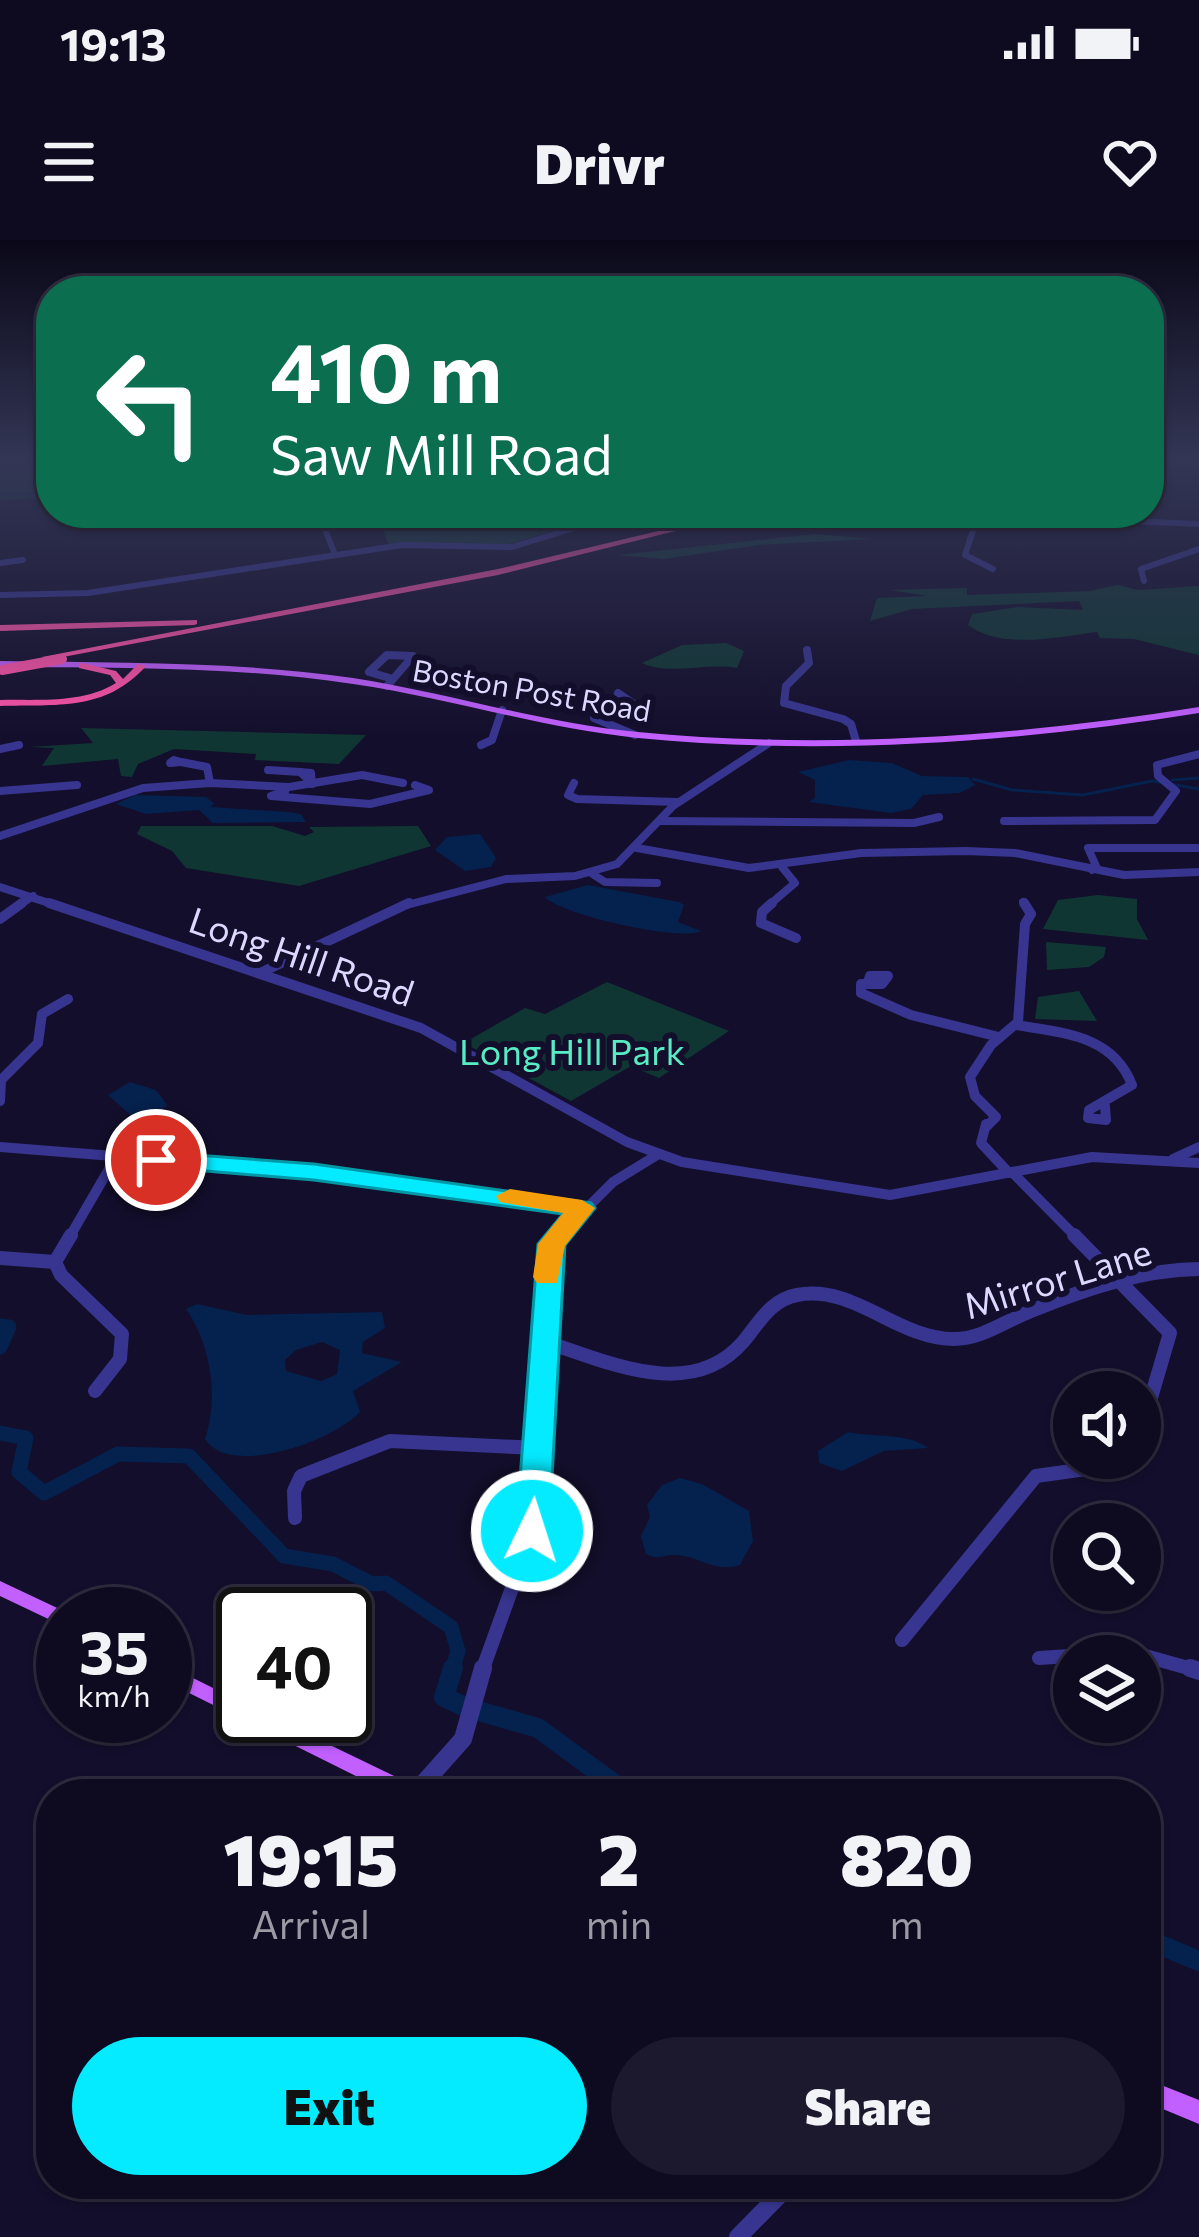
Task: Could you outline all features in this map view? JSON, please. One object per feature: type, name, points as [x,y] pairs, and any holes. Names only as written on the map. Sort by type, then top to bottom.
[{"type":"highway","points":[[40,659],[586,551]]},
{"type":"highway","points":[[1,668],[504,574],[599,551]]},
{"type":"highway","points":[[0,629],[273,615]]},
{"type":"highway","points":[[0,629],[82,623],[104,627],[112,635],[99,644],[1,668]]},
{"type":"highway","points":[[82,666],[112,673],[122,684]]},
{"type":"highway","points":[[0,702],[95,696],[122,684],[134,666]]},
{"type":"highway","points":[[0,702],[106,696],[128,685],[134,666]]},
{"type":"main road","name":"Boston Post Road","points":[[1,668],[232,669],[390,682],[502,710],[635,735],[769,742],[1076,730],[1199,710]]},
{"type":"main road","points":[[0,1588],[36,1606]]},
{"type":"main road","points":[[307,1743],[382,1779]]},
{"type":"main road","points":[[1161,2096],[1199,2112]]},
{"type":"street","points":[[0,595],[88,593],[343,551]]},
{"type":"street","points":[[966,551],[965,555],[993,569]]},
{"type":"street","points":[[1144,581],[1141,569],[1193,551]]},
{"type":"street","points":[[0,563],[23,560]]},
{"type":"street","points":[[807,650],[809,663],[786,686],[784,703],[843,719],[851,724],[856,741]]},
{"type":"street","points":[[387,656],[413,656],[410,666],[390,682],[369,672],[387,656]]},
{"type":"street","points":[[618,693],[634,704],[603,711],[596,721],[635,735]]},
{"type":"street","points":[[481,745],[492,740],[494,722],[502,710]]},
{"type":"street","points":[[262,972],[410,903],[506,879],[591,873],[637,848],[677,802],[769,742]]},
{"type":"street","points":[[0,749],[19,745]]},
{"type":"street","points":[[1004,821],[1138,823],[1164,813],[1173,789],[1158,776],[1157,765],[1199,754]]},
{"type":"street","points":[[181,762],[207,767],[210,783]]},
{"type":"street","points":[[0,836],[128,790],[314,782],[375,776],[429,790],[378,804],[271,796],[315,789],[314,782],[310,772],[268,770]]},
{"type":"street","points":[[574,783],[568,796],[577,800],[677,802]]},
{"type":"street","points":[[0,791],[77,785]]},
{"type":"street","points":[[660,821],[896,823],[939,817]]},
{"type":"street","points":[[637,848],[726,866],[782,866],[861,853],[966,851],[1015,853],[1124,875],[1199,872]]},
{"type":"street","points":[[1092,870],[1096,866],[1088,848],[1199,848]]},
{"type":"street","points":[[782,866],[795,883],[763,912],[761,923],[796,938]]},
{"type":"street","points":[[591,873],[605,882],[657,883]]},
{"type":"street","name":"Long Hill Road","points":[[0,887],[436,1034],[657,1155],[875,1195],[926,1192],[1092,1157],[1199,1163]]},
{"type":"street","points":[[0,919],[33,896]]},
{"type":"street","points":[[1023,902],[1031,914],[1025,924],[1016,1024],[1000,1036],[970,1077],[996,1120],[986,1127],[984,1148],[1171,1333],[1159,1371]]},
{"type":"street","points":[[868,982],[861,984],[861,993],[890,1008],[1000,1036]]},
{"type":"street","points":[[0,1101],[1,1080],[38,1043],[42,1014],[68,999]]},
{"type":"street","points":[[1016,1024],[1106,1045],[1120,1055],[1132,1085],[1105,1106]]},
{"type":"street","points":[[0,1147],[314,1172],[582,1208]]},
{"type":"street","points":[[631,1166],[637,1147]]},
{"type":"street","points":[[1172,1160],[1199,1147]]},
{"type":"street","points":[[427,1779],[463,1739],[497,1618],[532,1531],[547,1342],[544,1294],[552,1244],[582,1208],[631,1166],[657,1155]]},
{"type":"street","points":[[56,1262],[116,1157]]},
{"type":"street","points":[[0,1258],[56,1262]]},
{"type":"street","points":[[56,1262],[61,1275],[122,1334],[120,1359],[95,1391]]},
{"type":"street","name":"Mirror Lane","points":[[547,1342],[645,1372],[676,1374],[731,1355],[768,1307],[794,1295],[845,1297],[916,1333],[956,1339],[987,1334],[1026,1312],[1121,1281],[1199,1269]]},
{"type":"street","points":[[295,1518],[294,1491],[301,1476],[376,1444],[537,1448]]},
{"type":"street","points":[[902,1640],[1036,1476],[1053,1474]]},
{"type":"street","points":[[1039,1658],[1131,1652],[1199,1671]]},
{"type":"street","points":[[738,2237],[775,2199]]},
{"type":"green space","points":[[654,551],[717,551],[664,559],[618,555]]},
{"type":"green space","points":[[1118,585],[1138,590],[1199,586],[1199,655],[1134,639],[1100,638],[1097,632],[1013,640],[968,625],[972,614],[1018,607],[1083,610],[1079,601],[912,609],[870,621],[877,598],[927,596],[890,590],[967,588],[967,595],[1089,591]]},
{"type":"green space","points":[[726,643],[744,651],[737,668],[664,668],[642,663],[682,645]]},
{"type":"green space","points":[[81,728],[366,735],[339,764],[255,760],[256,754],[174,749],[138,764],[132,777],[121,776],[118,759],[42,766],[54,748],[29,747],[93,743]]},
{"type":"green space","points":[[141,826],[272,826],[305,836],[314,832],[309,827],[418,826],[431,846],[299,886],[186,868],[172,851],[137,834]]},
{"type":"green space","points":[[1098,895],[1137,899],[1137,919],[1148,940],[1043,929],[1058,900]]},
{"type":"green space","points":[[1046,942],[1106,947],[1104,957],[1089,967],[1047,970]]},
{"type":"green space","name":"Long Hill Park","points":[[607,982],[729,1031],[659,1078],[631,1066],[571,1101],[464,1043],[525,1008],[545,1014]]},
{"type":"green space","points":[[1079,991],[1097,1021],[1035,1019],[1038,997]]},
{"type":"water","points":[[849,760],[892,763],[922,776],[968,777],[975,785],[960,793],[923,795],[911,809],[891,813],[809,802],[815,798],[815,780],[798,772]]},
{"type":"water","points":[[135,795],[206,797],[214,803],[211,807],[289,812],[301,814],[306,822],[213,823],[199,810],[146,814],[116,804]]},
{"type":"water","points":[[480,834],[496,858],[491,867],[465,871],[435,850],[447,837]]},
{"type":"water","points":[[588,885],[679,902],[684,905],[678,922],[701,931],[671,933],[622,925],[545,897]]},
{"type":"water","points":[[130,1082],[156,1090],[168,1106],[136,1120],[108,1095]]},
{"type":"water","points":[[197,1304],[247,1315],[382,1312],[385,1328],[363,1342],[362,1353],[402,1362],[353,1391],[360,1412],[329,1434],[282,1451],[236,1456],[205,1439],[210,1372],[186,1309]],"holes":[[[322,1342],[340,1350],[337,1374],[321,1381],[286,1371],[285,1360],[296,1350]]]},
{"type":"water","points":[[848,1432],[901,1437],[928,1448],[884,1451],[842,1471],[819,1463],[818,1451]]},
{"type":"water","points":[[680,1478],[702,1484],[749,1511],[753,1541],[740,1565],[723,1567],[685,1556],[646,1554],[641,1536],[650,1517],[647,1505],[662,1485]]},
{"type":"waterway","points":[[1172,780],[1199,778]]},
{"type":"waterway","points":[[973,779],[1012,790],[1083,795],[1152,781],[1199,789]]},
{"type":"waterway","points":[[0,1326],[9,1327],[0,1347]]},
{"type":"waterway","points":[[0,1433],[26,1438],[19,1472],[44,1493],[118,1454],[189,1456],[284,1556],[333,1564],[372,1584],[386,1583],[451,1627],[458,1651],[452,1671]]},
{"type":"waterway","points":[[453,1668],[444,1697],[463,1706]]},
{"type":"waterway","points":[[482,1712],[538,1728],[608,1779]]},
{"type":"waterway","points":[[1161,1945],[1199,1961]]},
{"type":"slow traffic","points":[[510,1196],[582,1208],[552,1244],[547,1277]]},
{"type":"route","points":[[156,1160],[314,1172],[582,1208],[552,1244],[544,1294],[547,1342],[538,1408],[532,1531]]}]
